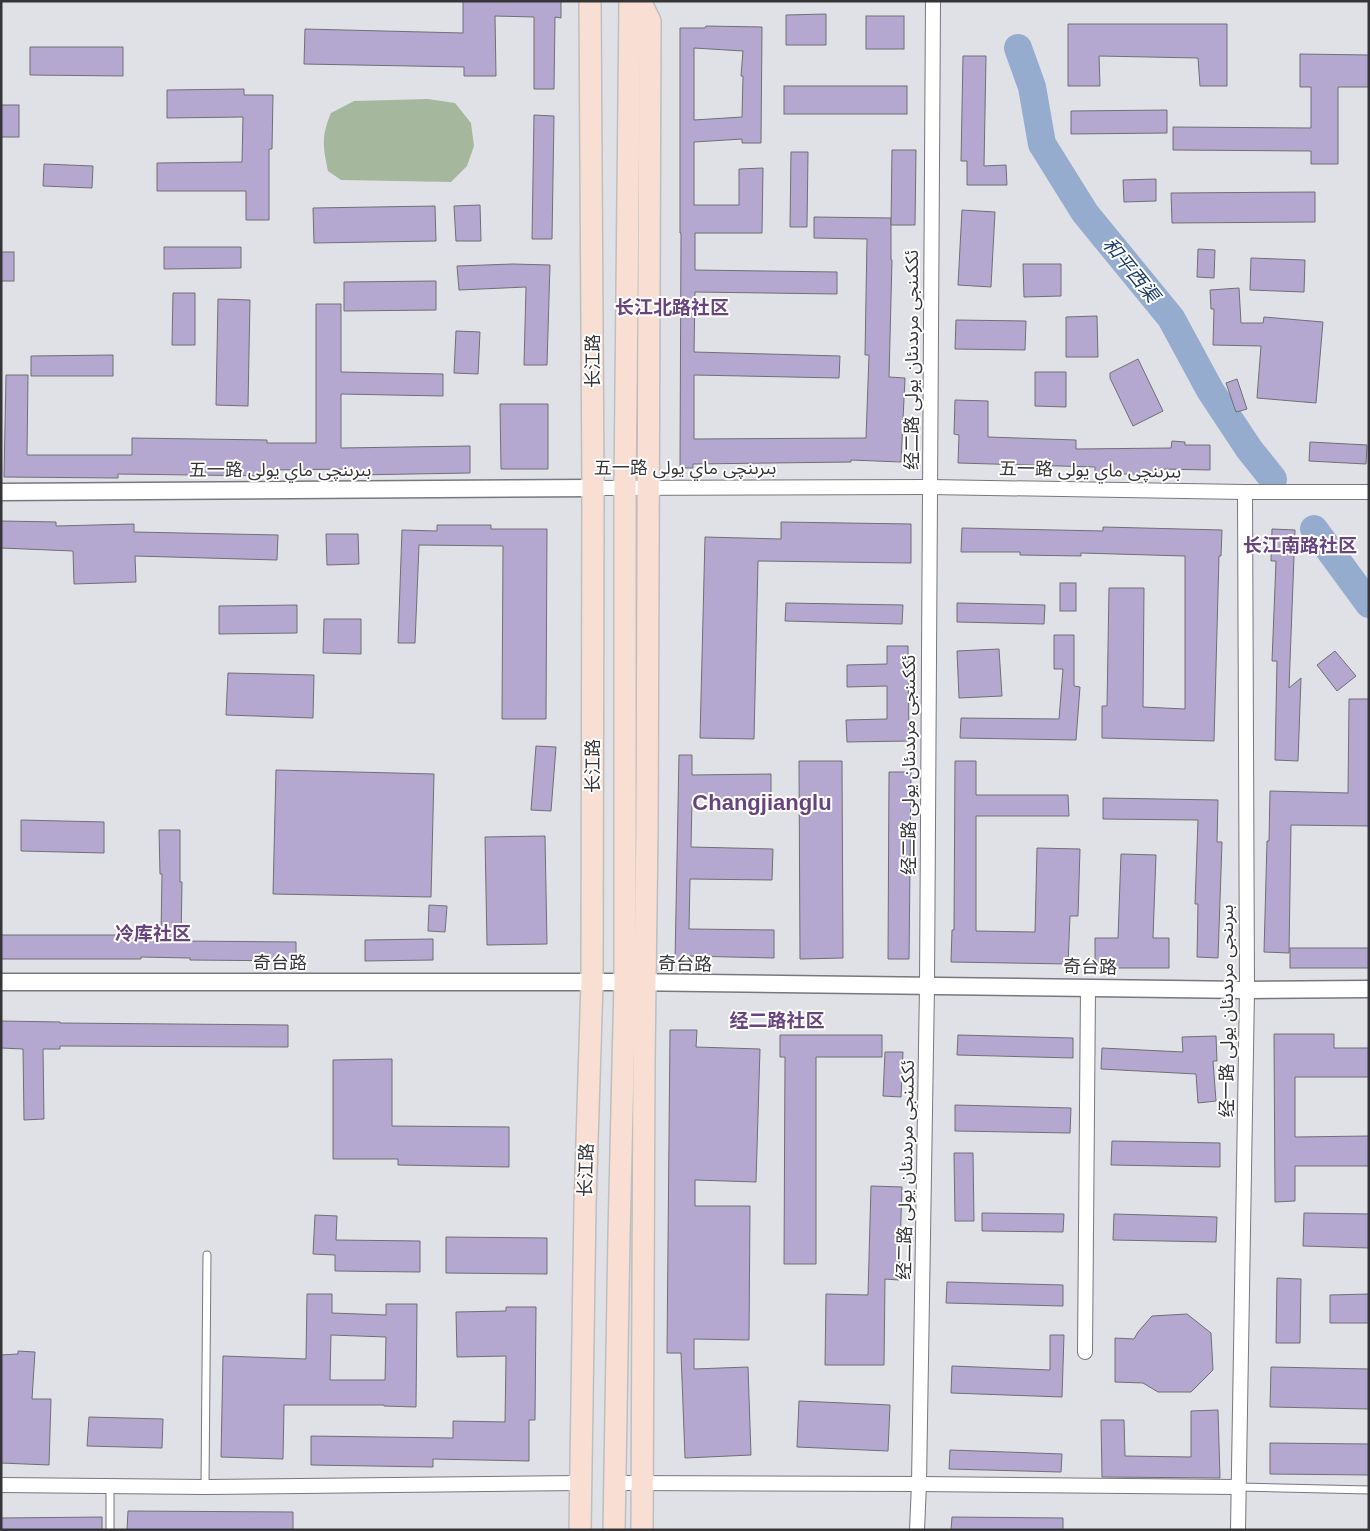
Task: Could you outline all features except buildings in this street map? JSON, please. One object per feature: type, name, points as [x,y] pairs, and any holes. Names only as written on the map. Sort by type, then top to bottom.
[{"type":"main road","name":"长江路","points":[[580,1530],[585,1205],[592,983],[593,488],[590,1]]},
{"type":"main road","name":"长江路","points":[[614,1530],[614,1483],[635,983],[625,487],[630,1]]},
{"type":"main road","points":[[640,1],[650,21],[647,808],[635,983],[642,1530]]},
{"type":"street","name":"经二路 ئككىنجى مرىدىئان يولى","points":[[917,1530],[927,986],[934,1]]},
{"type":"street","name":"五一路 بىرىنچى ماي يولى","points":[[1,492],[625,487],[930,487],[1369,492]]},
{"type":"street","name":"经一路 بىرىنجى مرىدىئان يولى","points":[[1238,1530],[1246,990],[1245,492]]},
{"type":"street","name":"奇台路","points":[[1,982],[635,983],[1246,990],[1369,989]]},
{"type":"street","points":[[1085,1352],[1088,987]]},
{"type":"street","points":[[1,1485],[205,1487],[580,1483]]},
{"type":"street","points":[[614,1483],[1238,1488]]},
{"type":"lane","points":[[205,1487],[207,1255]]},
{"type":"lane","points":[[110,1487],[110,1530]]},
{"type":"lane","points":[[1238,1488],[1369,1490]]},
{"type":"green space","points":[[428,99],[455,103],[471,123],[474,146],[467,166],[451,182],[341,180],[328,171],[324,135],[331,113],[354,101]]},
{"type":"waterway","name":"和平西渠","points":[[1018,48],[1032,87],[1042,144],[1085,213],[1171,318],[1210,390],[1249,449],[1273,479]]},
{"type":"waterway","name":"和平西渠","points":[[1314,529],[1369,604]]},
{"type":"district","name":"长江北路社区","points":[[672,307]]},
{"type":"district","name":"长江南路社区","points":[[1300,545]]},
{"type":"district","name":"Changjianglu","points":[[762,802]]},
{"type":"district","name":"冷库社区","points":[[153,933]]},
{"type":"district","name":"经二路社区","points":[[777,1020]]}]
